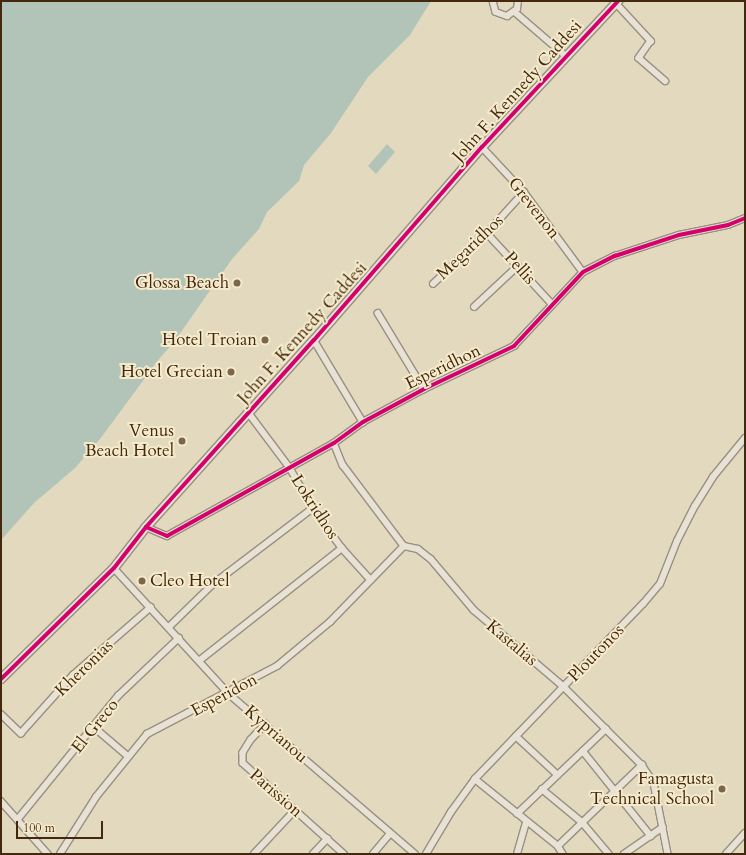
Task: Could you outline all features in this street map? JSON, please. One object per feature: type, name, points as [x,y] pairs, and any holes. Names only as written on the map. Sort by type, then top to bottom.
[{"type":"street","points":[[493,1],[494,8],[499,14],[507,16],[515,12],[518,1]]},
{"type":"street","points":[[617,2],[651,41],[639,58],[665,81]]},
{"type":"street","name":"John F. Kennedy Caddesi","points":[[1,679],[114,568],[146,528],[248,412],[314,340],[482,147],[617,2]]},
{"type":"street","points":[[515,12],[566,56]]},
{"type":"street","name":"Grevenon","points":[[482,147],[524,192],[583,272]]},
{"type":"street","name":"Megaridhos","points":[[433,284],[487,233],[524,192]]},
{"type":"street","name":"Esperidhon","points":[[146,528],[167,536],[334,443],[363,422],[424,389],[514,346],[583,272],[615,256],[680,234],[728,225],[745,218]]},
{"type":"street","name":"Pellis","points":[[487,233],[552,304]]},
{"type":"street","points":[[474,307],[518,266]]},
{"type":"street","points":[[378,313],[424,389]]},
{"type":"street","points":[[314,340],[363,422]]},
{"type":"street","name":"Lokridhos","points":[[248,412],[290,468],[313,508],[342,548],[371,580]]},
{"type":"street","name":"Ploutonos","points":[[426,854],[451,812],[475,779],[643,604],[660,584],[695,506],[713,477],[745,438]]},
{"type":"street","points":[[334,443],[343,465],[404,546]]},
{"type":"street","points":[[169,627],[212,585],[313,508]]},
{"type":"street","name":"Kastalias","points":[[404,546],[418,549],[431,559],[474,610],[564,687],[642,765],[654,783],[668,854]]},
{"type":"street","name":"Esperidon","points":[[60,854],[96,797],[147,734],[228,693],[277,666],[330,622],[404,546]]},
{"type":"street","points":[[199,661],[342,548]]},
{"type":"street","name":"Kyprianou","points":[[114,568],[228,693],[266,724],[390,834],[415,854]]},
{"type":"street","name":"Kheronias","points":[[1,714],[21,732],[73,675],[151,607]]},
{"type":"street","name":"El Greco","points":[[18,819],[118,696],[179,638]]},
{"type":"street","name":"Parission","points":[[266,724],[251,740],[243,753],[243,763],[344,854]]},
{"type":"street","points":[[94,727],[128,756]]},
{"type":"street","points":[[517,814],[606,729]]},
{"type":"street","points":[[516,736],[558,775]]},
{"type":"street","points":[[583,751],[651,836]]},
{"type":"street","points":[[558,846],[642,765]]},
{"type":"street","points":[[475,779],[526,822],[558,846],[563,854]]},
{"type":"street","points":[[542,789],[582,822],[609,854]]},
{"type":"street","points":[[1,800],[48,854]]},
{"type":"street","points":[[254,854],[295,810]]},
{"type":"street","points":[[517,854],[526,822]]},
{"type":"street","points":[[624,854],[663,827]]},
{"type":"street","points":[[726,854],[745,833]]},
{"type":"street","points":[[373,854],[390,834]]},
{"type":"street","points":[[313,854],[327,839]]},
{"type":"shaded area","points":[[1,1],[431,1],[410,35],[368,77],[331,133],[304,165],[299,181],[267,212],[259,229],[232,259],[174,342],[159,359],[100,439],[75,468],[34,503],[1,540]]},
{"type":"shaded area","points":[[387,144],[395,152],[376,174],[368,166]]},
{"type":"cycle path","points":[[1,679],[114,568],[146,527],[314,340],[482,147],[618,1]]},
{"type":"cycle path","points":[[146,527],[167,536],[334,443],[363,422],[424,389],[514,346],[583,272],[615,256],[679,235],[728,225],[745,218]]},
{"type":"place","name":"Glossa Beach","points":[[237,283]]},
{"type":"place","name":"Hotel Troian","points":[[265,340]]},
{"type":"place","name":"Hotel Grecian","points":[[231,372]]},
{"type":"place","name":"Venus Beach Hotel","points":[[182,441]]},
{"type":"place","name":"Cleo Hotel","points":[[142,581]]},
{"type":"place","name":"Famagusta Technical School","points":[[722,789]]}]
